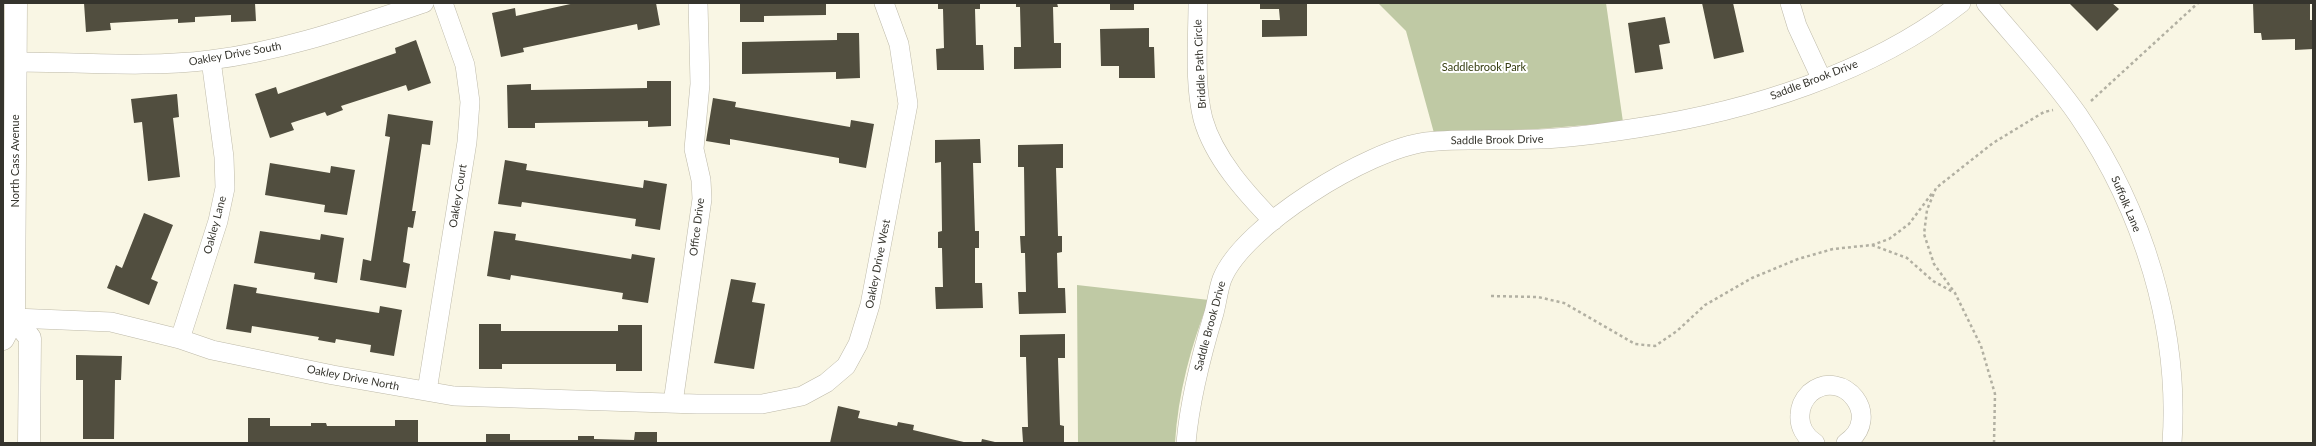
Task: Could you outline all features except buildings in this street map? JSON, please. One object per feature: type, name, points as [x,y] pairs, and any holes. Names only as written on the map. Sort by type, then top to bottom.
[{"type":"main road","name":"North Cass Avenue","points":[[3,338],[14,318],[16,3]]},
{"type":"main road","points":[[14,318],[30,338],[29,443]]},
{"type":"street","name":"Oakley Drive South","points":[[16,62],[150,63],[211,60],[310,40],[424,3]]},
{"type":"street","name":"Oakley Court","points":[[427,391],[467,142],[470,102],[465,65],[443,3]]},
{"type":"street","name":"Office Drive","points":[[674,404],[702,199],[701,180],[694,149],[700,84],[698,3]]},
{"type":"street","name":"Oakley Drive West","points":[[697,404],[762,404],[802,396],[826,383],[846,366],[858,344],[870,305],[908,104],[899,44],[884,3]]},
{"type":"street","name":"Briddle Path Circle","points":[[1198,3],[1199,78],[1203,120],[1213,144],[1249,196],[1273,221]]},
{"type":"street","points":[[1790,3],[1797,26],[1822,80]]},
{"type":"street","name":"Saddle Brook Drive","points":[[1186,443],[1192,395],[1222,278],[1241,248],[1273,221],[1315,190],[1348,170],[1372,159],[1423,143],[1556,138],[1638,128],[1715,113],[1822,80],[1883,53],[1918,34],[1961,3]]},
{"type":"street","name":"Suffolk Lane","points":[[1986,3],[2071,107],[2105,158],[2118,184],[2149,260],[2166,333],[2172,392],[2172,443]]},
{"type":"street","name":"Oakley Lane","points":[[180,339],[218,221],[225,188],[224,157],[211,60]]},
{"type":"street","name":"Oakley Drive North","points":[[14,318],[111,322],[180,339],[212,350],[427,391],[482,398],[697,404]]},
{"type":"street","points":[[1815,443],[1802,428],[1800,420],[1801,408],[1812,392],[1830,386],[1839,387],[1850,393],[1858,403],[1861,411],[1859,428],[1855,435],[1846,443]]},
{"type":"path","points":[[1491,296],[1538,297],[1564,303],[1635,344],[1655,346],[1676,331],[1704,305],[1752,278],[1798,259],[1833,249],[1872,245],[1889,239],[1909,224],[1936,188],[1993,143],[2044,112],[2071,107],[2091,101],[2198,3]]},
{"type":"path","points":[[1936,188],[1927,210],[1924,234],[1934,264],[1956,293],[1981,346],[1995,394],[1994,443]]},
{"type":"path","points":[[1872,245],[1907,258],[1933,281],[1956,293]]},
{"type":"green space","name":"Saddlebrook Park","points":[[1378,3],[1606,3],[1623,122],[1538,129],[1434,133],[1406,31]]},
{"type":"green space","points":[[1077,285],[1209,300],[1202,317],[1186,370],[1179,406],[1175,443],[1078,443]]}]
